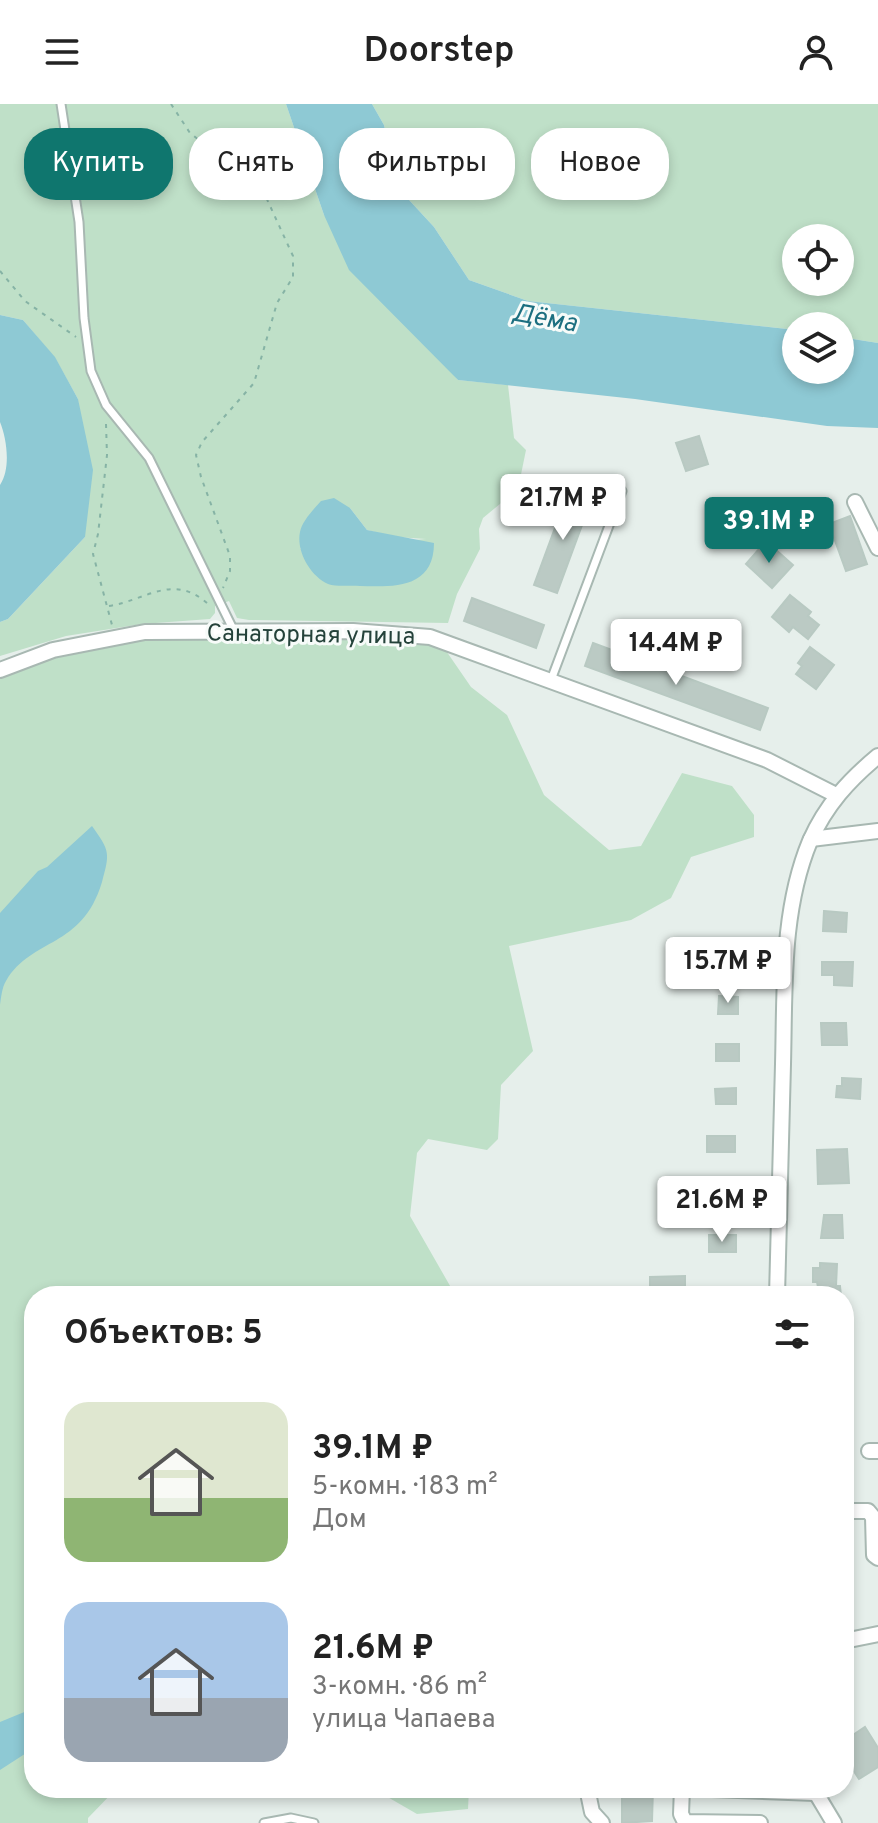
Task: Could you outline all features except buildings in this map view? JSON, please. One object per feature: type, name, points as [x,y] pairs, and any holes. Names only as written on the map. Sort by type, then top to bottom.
[{"type":"street","points":[[855,502],[878,548]]},
{"type":"street","name":"Санаторная улица","points":[[0,670],[53,650],[145,632],[353,631],[430,637],[767,760],[836,795]]},
{"type":"street","points":[[777,1286],[786,948],[794,891],[811,839],[836,795],[878,756]]},
{"type":"street","points":[[811,839],[878,831]]},
{"type":"street","points":[[854,1511],[868,1511],[873,1517],[874,1555],[878,1558]]},
{"type":"street","points":[[854,1639],[878,1634]]},
{"type":"street","points":[[589,1798],[592,1812],[602,1823]]},
{"type":"street","points":[[683,1798],[681,1814],[685,1822],[760,1823]]},
{"type":"street","points":[[819,1798],[834,1823]]},
{"type":"lane","points":[[61,104],[79,222],[91,371],[106,405],[149,458],[234,631]]},
{"type":"lane","points":[[551,680],[622,491]]},
{"type":"lane","points":[[264,1823],[291,1818],[314,1823]]},
{"type":"path","points":[[171,104],[190,133],[208,147],[240,159],[254,171],[293,256],[293,277],[277,303],[254,383],[202,442],[196,455],[230,556],[230,571],[219,600]]},
{"type":"path","points":[[0,271],[25,301],[87,344]]},
{"type":"path","points":[[106,405],[107,455],[93,554],[112,620],[111,639]]},
{"type":"path","points":[[108,606],[174,588],[194,591],[208,604],[223,609]]},
{"type":"green space","points":[[0,104],[286,104],[294,128],[189,128],[189,200],[319,200],[324,215],[458,380],[508,385],[514,438],[526,450],[518,489],[483,518],[479,529],[480,549],[457,594],[448,623],[249,620],[237,618],[229,601],[215,606],[215,613],[210,619],[142,624],[66,636],[0,656],[0,622],[8,619],[85,537],[78,399],[55,358],[23,320],[0,315]],"holes":[[[350,508],[367,530],[395,537],[426,539],[300,549]]]},
{"type":"green space","points":[[372,104],[878,104],[878,343],[854,339],[854,312],[782,312],[782,328],[528,301],[469,280],[434,227],[409,200],[515,200],[515,128],[385,128]]},
{"type":"green space","points":[[351,638],[440,642],[471,687],[507,715],[544,795],[609,850],[641,846],[682,773],[732,786],[754,815],[754,837],[691,857],[671,898],[631,920],[509,946],[533,1051],[501,1085],[498,1139],[487,1150],[428,1139],[417,1153],[410,1216],[450,1286],[24,1286],[24,1798],[107,1798],[88,1818],[88,1823],[0,1823],[0,679],[55,658],[147,640]]},
{"type":"green space","points":[[389,1798],[469,1798],[468,1809],[417,1814]]},
{"type":"water","name":"Дёма","points":[[286,104],[372,104],[385,128],[339,128],[339,200],[409,200],[434,227],[469,280],[528,301],[782,328],[782,384],[854,384],[854,339],[878,343],[878,428],[827,426],[635,399],[458,380],[349,270],[319,200],[323,200],[323,128],[294,128]]},
{"type":"water","points":[[0,315],[23,320],[55,357],[78,399],[93,470],[85,537],[8,619],[0,622],[0,485],[6,471],[7,454],[0,422]]},
{"type":"water","points":[[334,498],[350,508],[367,530],[434,543],[427,569],[419,577],[398,585],[335,585],[321,580],[302,555],[300,532],[321,501]]},
{"type":"water","points":[[92,826],[107,852],[102,882],[93,904],[70,931],[17,967],[5,983],[0,1005],[0,913],[38,871],[47,867]]},
{"type":"water","points":[[24,1712],[24,1754],[0,1770],[0,1722]]}]
